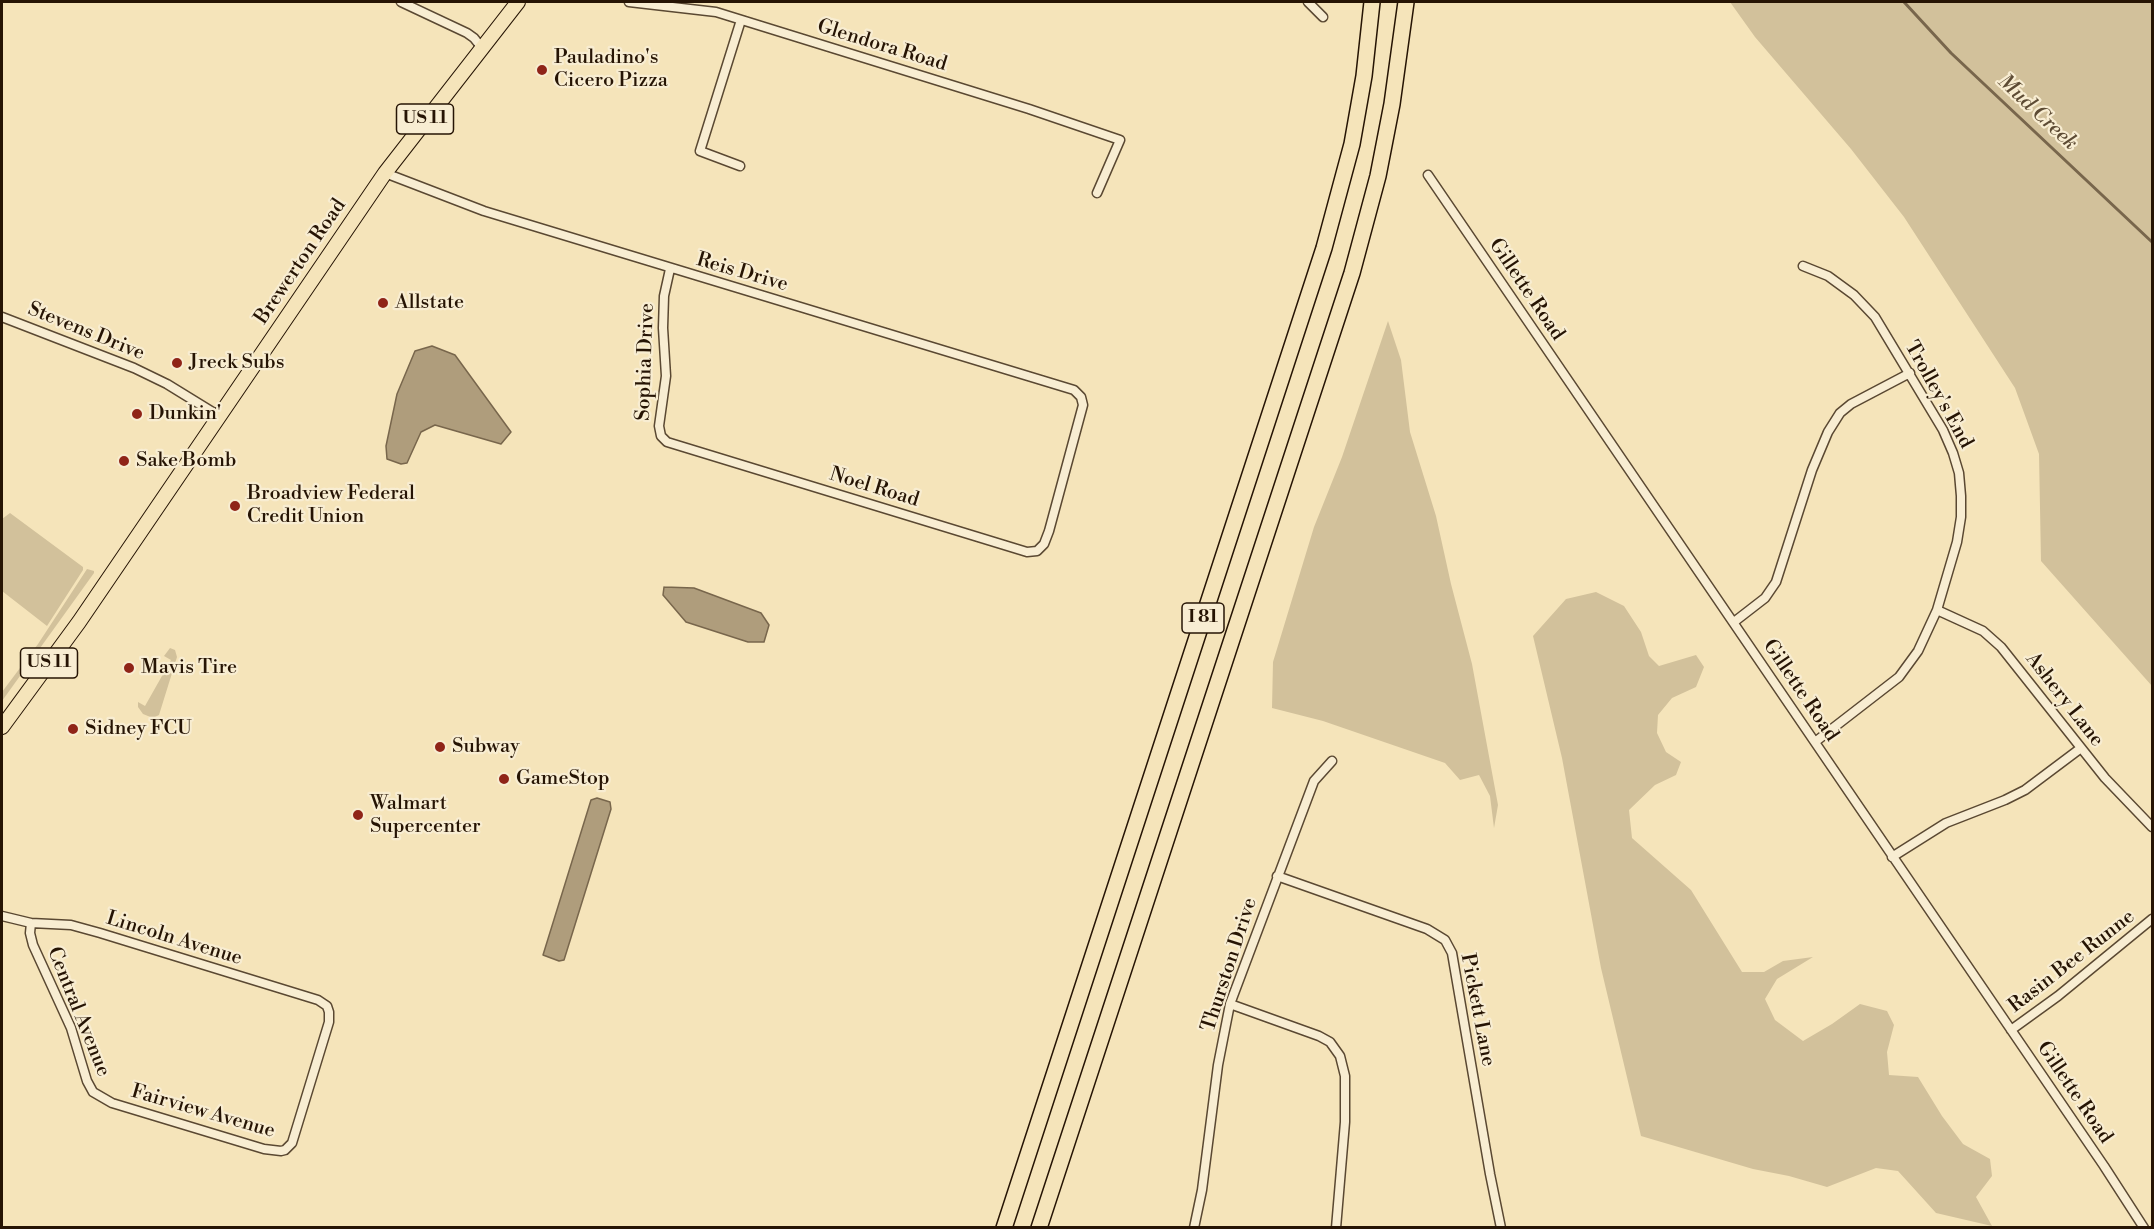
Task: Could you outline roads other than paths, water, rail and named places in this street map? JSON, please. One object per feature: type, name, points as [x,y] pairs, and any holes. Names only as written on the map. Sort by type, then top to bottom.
[{"type":"highway","name":"I 81","points":[[1004,1227],[1324,248],[1352,144],[1364,76],[1372,2]]},
{"type":"highway","name":"I 81","points":[[1039,1227],[1352,273],[1378,176],[1401,50],[1406,2]]},
{"type":"main road","name":"Brewerton Road","points":[[2,728],[79,622],[385,173],[518,2]]},
{"type":"street","points":[[401,2],[466,33],[474,38],[482,48]]},
{"type":"street","name":"Glendora Road","points":[[629,2],[716,12],[1029,109],[1120,140],[1096,193]]},
{"type":"street","points":[[1308,2],[1323,17]]},
{"type":"street","points":[[740,166],[700,151],[741,20]]},
{"type":"street","name":"Reis Drive","points":[[385,173],[484,211],[670,269],[1069,387],[1081,397],[1083,405],[1049,531]]},
{"type":"street","name":"Gillette Road","points":[[1428,175],[2144,1227]]},
{"type":"street","name":"Trolley's End","points":[[1803,266],[1828,276],[1854,295],[1875,317],[1943,430],[1953,453],[1959,473],[1961,517],[1957,542],[1937,610],[1918,651],[1899,677],[1815,742]]},
{"type":"street","name":"Sophia Drive","points":[[670,269],[664,296],[666,376],[659,426],[661,436],[667,442],[678,446]]},
{"type":"street","name":"Stevens Drive","points":[[2,317],[134,368],[167,384],[219,416]]},
{"type":"street","points":[[1734,622],[1765,598],[1776,582],[1812,470],[1828,432],[1840,413],[1851,404],[1910,373]]},
{"type":"street","name":"Noel Road","points":[[678,446],[1027,552],[1037,551],[1044,544],[1049,531]]},
{"type":"street","name":"Ashery Lane","points":[[1937,610],[1970,624],[1992,637],[2105,778],[2152,827]]},
{"type":"street","points":[[1892,857],[1946,823],[2025,790],[2081,748]]},
{"type":"street","name":"Thurston Drive","points":[[1194,1227],[1202,1190],[1218,1065],[1230,1004],[1314,781],[1332,761]]},
{"type":"street","name":"Pickett Lane","points":[[1277,876],[1427,929],[1445,940],[1452,953],[1501,1227]]},
{"type":"street","name":"Lincoln Avenue","points":[[2,916],[30,923],[71,925],[100,933],[318,1000],[327,1006],[329,1022],[313,1078],[292,1143],[284,1150]]},
{"type":"street","name":"Rasin Bee Runne","points":[[2011,1030],[2058,996],[2152,920]]},
{"type":"street","name":"Central Avenue","points":[[30,923],[33,945],[71,1028],[87,1082],[93,1092],[112,1103]]},
{"type":"street","points":[[1230,1004],[1319,1036],[1330,1042],[1340,1056],[1345,1076],[1345,1122],[1336,1227]]},
{"type":"street","name":"Fairview Avenue","points":[[112,1103],[264,1149],[284,1150]]},
{"type":"waterway","name":"Mud Creek","points":[[1904,2],[1951,53],[2152,242]]},
{"type":"place","name":"Pauladino's Cicero Pizza","points":[[542,70]]},
{"type":"place","name":"Allstate","points":[[383,303]]},
{"type":"place","name":"Jreck Subs","points":[[177,363]]},
{"type":"place","name":"Dunkin'","points":[[137,414]]},
{"type":"place","name":"Sake Bomb","points":[[124,461]]},
{"type":"place","name":"Broadview Federal Credit Union","points":[[235,506]]},
{"type":"place","name":"Mavis Tire","points":[[129,668]]},
{"type":"place","name":"Sidney FCU","points":[[73,729]]},
{"type":"place","name":"Subway","points":[[440,747]]},
{"type":"place","name":"GameStop","points":[[504,779]]},
{"type":"place","name":"Walmart Supercenter","points":[[358,815]]}]
